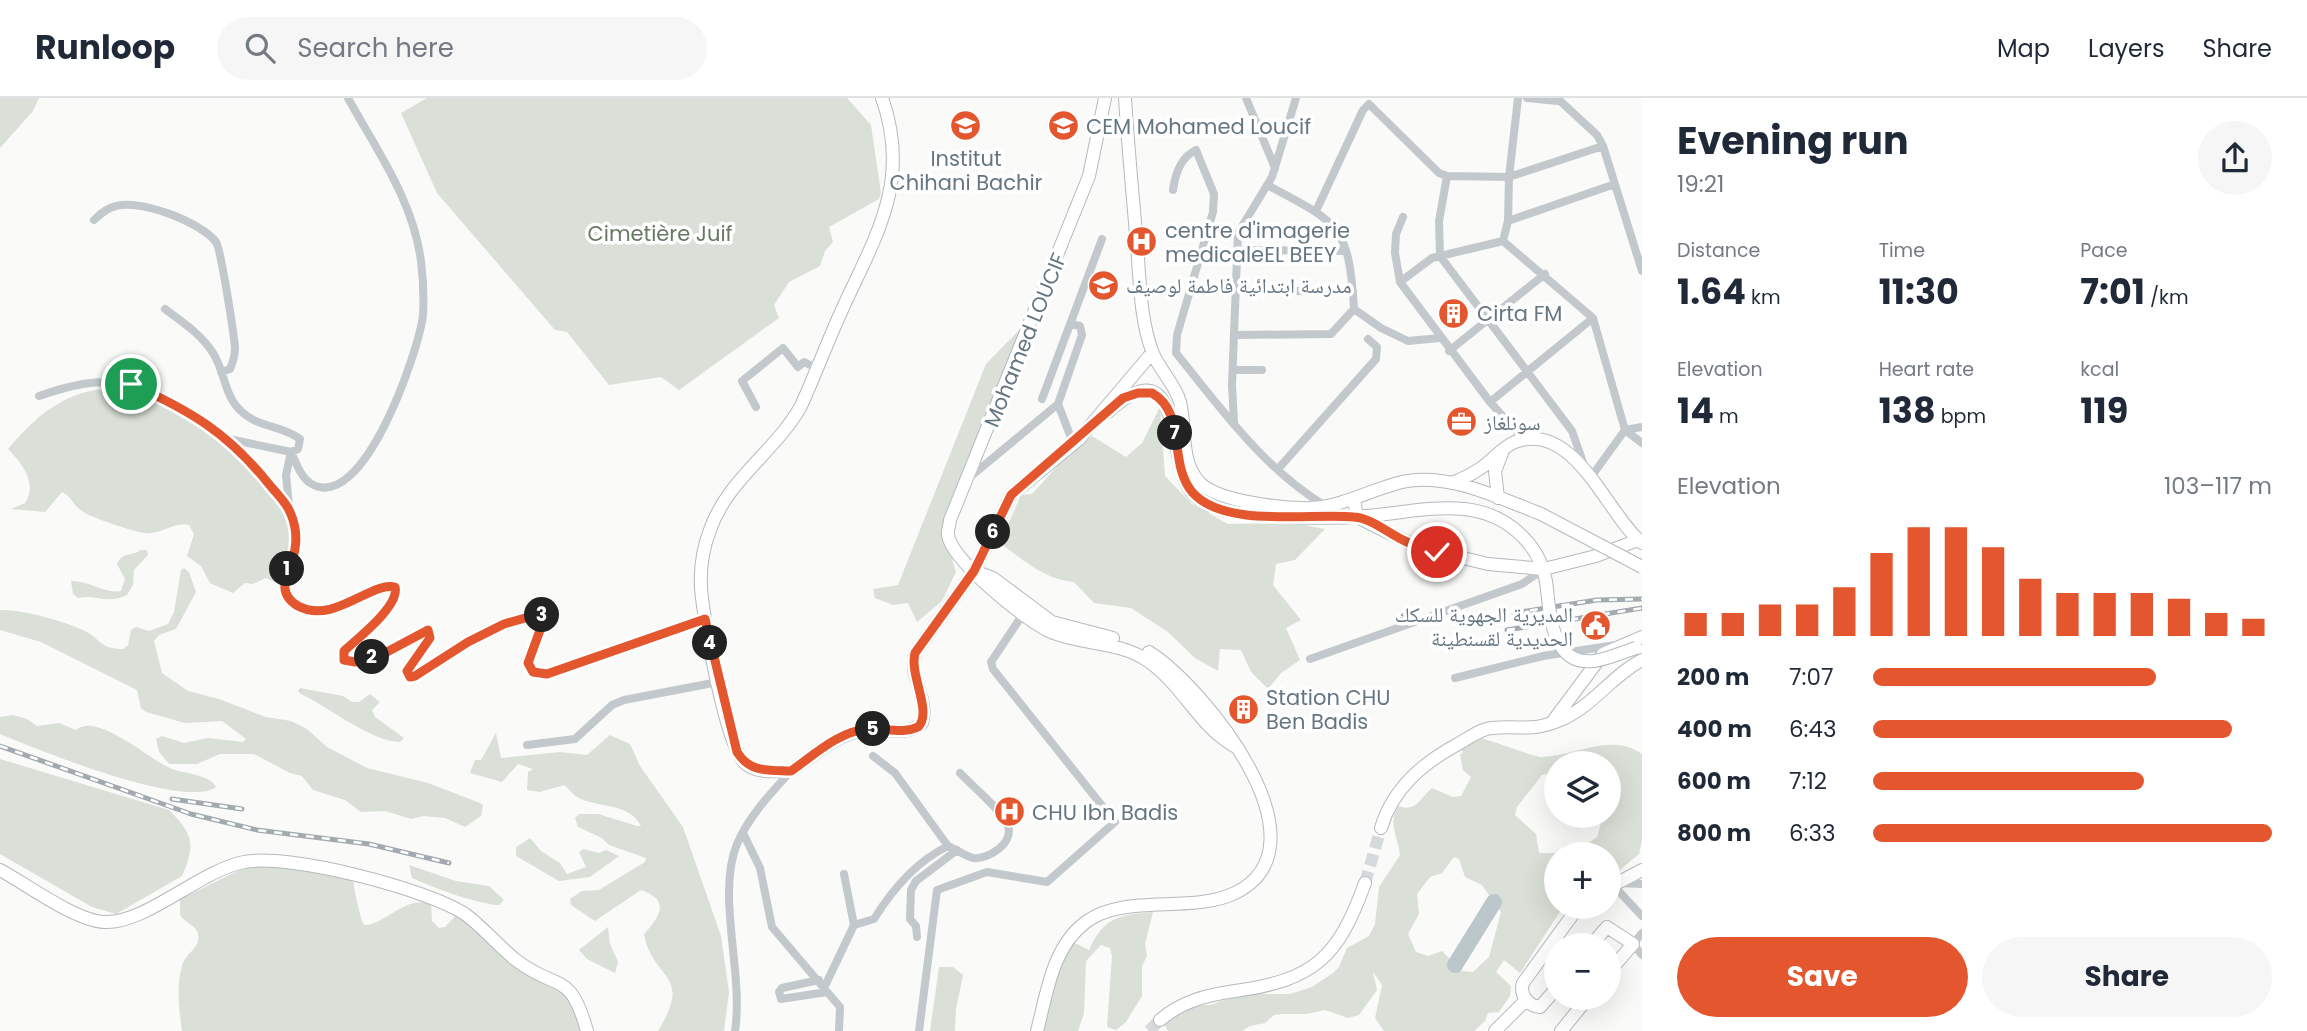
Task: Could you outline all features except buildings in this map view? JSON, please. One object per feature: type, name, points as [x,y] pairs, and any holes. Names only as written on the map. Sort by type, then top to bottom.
[{"type":"main road","points":[[883,98],[893,138],[893,189],[883,220],[818,369],[789,427],[738,483],[717,513],[710,530],[702,569],[705,619],[730,734],[742,761],[758,770],[791,771],[811,754],[858,731],[906,730],[922,723],[924,712],[912,667],[915,653],[974,571],[1011,495],[1123,398],[1138,393],[1152,393],[1171,411],[1183,479],[1194,494],[1211,505],[1228,512],[1273,516],[1357,517],[1429,509],[1478,509],[1492,514],[1517,531],[1533,548],[1544,569],[1552,628],[1565,652],[1580,660],[1594,661],[1641,648]]},
{"type":"main road","name":"Mohamed LOUCIF","points":[[974,571],[953,548],[947,535],[950,520],[970,477],[1089,176],[1105,98]]},
{"type":"main road","points":[[1125,98],[1142,314],[1152,353],[1180,401],[1186,456],[1192,474],[1202,485],[1216,494],[1244,501],[1311,508],[1354,499],[1400,482],[1429,480],[1452,483],[1541,514],[1642,567]]},
{"type":"main road","points":[[1101,127],[1108,114],[1115,111],[1120,114],[1127,130]]},
{"type":"main road","points":[[1076,441],[1152,353]]},
{"type":"main road","points":[[1357,517],[1407,542],[1465,560],[1544,569],[1640,541],[1588,473],[1552,443],[1524,440],[1506,447],[1481,468],[1452,483]]},
{"type":"main road","points":[[1498,498],[1495,471],[1506,447]]},
{"type":"main road","points":[[1354,499],[1357,517]]},
{"type":"main road","points":[[974,571],[988,587],[1027,608],[1049,632],[1130,652],[1164,674],[1219,738],[1234,746],[1261,791],[1269,817],[1270,844],[1264,863],[1254,879],[1236,893],[1195,902],[1116,910],[1087,921],[1071,936],[1057,957],[1037,1031]]},
{"type":"main road","points":[[1548,725],[1566,707],[1588,670],[1603,654],[1618,644],[1641,648]]},
{"type":"main road","points":[[1381,828],[1391,804],[1407,782],[1428,762],[1491,728],[1528,730],[1548,725],[1575,712],[1641,648]]},
{"type":"main road","points":[[1588,670],[1614,677]]},
{"type":"main road","points":[[0,870],[73,913],[106,922],[127,919],[208,876],[250,861],[326,867],[424,897],[465,915],[517,961],[560,983],[574,994],[587,1031]]},
{"type":"main road","points":[[1621,881],[1642,870]]},
{"type":"main road","points":[[1160,1020],[1175,1009],[1198,999],[1278,985],[1309,969],[1343,935],[1365,883]]},
{"type":"main road","points":[[1544,1002],[1540,1007],[1526,1000],[1521,990],[1522,984],[1570,919]]},
{"type":"main road","points":[[1602,933],[1607,927],[1616,933]]},
{"type":"main road","points":[[1621,936],[1633,944],[1621,958]]},
{"type":"main road","points":[[1495,1031],[1526,1000]]},
{"type":"main road","points":[[1561,1031],[1578,1010]]},
{"type":"street","points":[[290,452],[303,476],[311,484],[331,488],[347,479],[385,428],[401,393],[423,315],[421,263],[415,228],[402,193],[348,98]]},
{"type":"street","points":[[1246,98],[1275,168]]},
{"type":"street","points":[[1503,241],[1508,221],[1509,177],[1518,98]]},
{"type":"street","points":[[1527,98],[1558,99],[1597,135],[1603,146],[1642,271]]},
{"type":"street","points":[[1235,425],[1233,370],[1238,233],[1268,185],[1294,99]]},
{"type":"street","points":[[1316,211],[1363,110],[1369,104],[1439,173],[1447,176],[1509,177],[1603,146]]},
{"type":"street","points":[[1173,190],[1178,169],[1189,153],[1196,150],[1214,194],[1213,212],[1177,335],[1176,353],[1235,425],[1304,494],[1324,505]]},
{"type":"street","points":[[1447,176],[1439,221],[1440,256],[1572,431],[1588,473]]},
{"type":"street","points":[[1508,221],[1615,184]]},
{"type":"street","points":[[1234,335],[1331,334],[1354,309],[1351,264],[1338,229],[1316,211],[1268,185]]},
{"type":"street","points":[[94,220],[116,205],[129,205],[191,223],[215,240],[223,262],[225,295],[235,347],[230,369],[221,372]]},
{"type":"street","points":[[1403,217],[1396,234],[1395,253],[1400,282],[1490,402],[1524,440]]},
{"type":"street","points":[[1631,236],[1642,235]]},
{"type":"street","points":[[1042,399],[1102,239]]},
{"type":"street","points":[[1400,282],[1432,258],[1503,241]]},
{"type":"street","points":[[1503,241],[1545,274],[1593,318],[1625,430],[1642,443]]},
{"type":"street","points":[[1238,250],[1346,251]]},
{"type":"street","points":[[1450,351],[1545,274]]},
{"type":"street","points":[[1236,290],[1353,292]]},
{"type":"street","points":[[165,309],[202,339],[215,354],[240,410],[265,426],[292,433],[300,439],[298,449],[290,452],[227,438]]},
{"type":"street","points":[[1354,309],[1381,328],[1408,341],[1440,338]]},
{"type":"street","points":[[1490,402],[1593,318]]},
{"type":"street","points":[[970,477],[1058,404],[1082,335],[1080,326],[1070,324]]},
{"type":"street","points":[[1278,469],[1376,359],[1377,347],[1368,339]]},
{"type":"street","points":[[755,407],[742,381],[783,348],[798,367],[804,362],[818,369]]},
{"type":"street","points":[[1233,370],[1262,370]]},
{"type":"street","points":[[39,396],[70,386],[97,382],[131,384],[190,411],[227,438],[289,509]]},
{"type":"street","points":[[1058,404],[1076,441]]},
{"type":"street","points":[[1588,473],[1625,430],[1642,427]]},
{"type":"street","points":[[290,452],[286,475],[295,549],[286,570],[284,587],[292,602],[308,609],[328,608],[350,604],[385,587],[391,586],[397,591],[379,620],[344,651],[342,658],[348,662],[385,653],[428,630],[430,638],[407,671],[410,677],[415,676],[468,642],[504,624],[539,614],[543,622],[528,663],[533,672],[547,674],[705,619]]},
{"type":"street","points":[[1310,659],[1522,584],[1544,569]]},
{"type":"street","points":[[919,1031],[937,890],[986,872],[1046,882],[1115,822],[993,669],[992,662],[1027,608]]},
{"type":"street","points":[[1455,678],[1543,656],[1618,644]]},
{"type":"street","points":[[527,745],[575,739],[602,713],[624,700],[718,682]]},
{"type":"street","points":[[873,756],[895,773],[948,846],[972,858],[983,857],[1004,844],[1009,827],[960,773]]},
{"type":"street","points":[[735,1031],[738,996],[731,867],[743,833],[791,771]]},
{"type":"street","points":[[743,833],[760,868],[772,927],[840,1007],[839,1031]]},
{"type":"street","points":[[853,925],[874,919],[886,900],[919,865],[948,846]]},
{"type":"street","points":[[917,937],[916,926],[910,919],[911,890],[916,881],[957,850]]},
{"type":"street","points":[[826,990],[853,925],[844,874]]},
{"type":"street","points":[[1621,885],[1642,884]]},
{"type":"street","points":[[1621,894],[1642,916]]},
{"type":"street","points":[[1642,933],[1633,944],[1642,955]]},
{"type":"street","points":[[818,980],[782,988],[779,992],[781,999],[826,990]]},
{"type":"green space","points":[[0,98],[39,98],[33,111],[0,148]]},
{"type":"green space","name":"Cimetière Juif","points":[[427,98],[847,98],[871,125],[881,193],[879,199],[829,227],[833,242],[825,251],[820,266],[789,282],[774,305],[779,318],[679,390],[661,377],[609,385],[567,332],[555,330],[437,193],[401,113]]},
{"type":"green space","points":[[1025,324],[944,532],[956,572],[942,601],[917,622],[908,603],[893,605],[875,598],[873,589],[898,585],[986,364]]},
{"type":"green space","points":[[104,389],[143,396],[174,410],[216,437],[256,474],[273,494],[290,533],[288,553],[279,584],[266,578],[253,584],[245,583],[233,593],[210,583],[201,566],[187,556],[194,534],[189,525],[177,525],[151,533],[132,530],[86,513],[62,492],[45,512],[11,509],[25,503],[30,489],[27,474],[8,449],[28,427],[62,401],[89,391]]},
{"type":"green space","points":[[1160,407],[1165,476],[1192,504],[1228,524],[1295,523],[1325,529],[1295,560],[1276,564],[1273,585],[1301,620],[1286,628],[1300,660],[1281,673],[1268,689],[1251,672],[1241,650],[1220,649],[1218,671],[1195,658],[1168,632],[1131,608],[1094,603],[1074,582],[1044,573],[1000,543],[1021,495],[1032,494],[1070,452],[1092,436],[1126,457],[1142,443]]},
{"type":"green space","points":[[147,550],[148,555],[134,570],[133,585],[127,595],[107,599],[78,598],[73,594],[71,581],[108,591],[121,591],[125,579],[117,564],[125,556]]},
{"type":"green space","points":[[184,568],[189,572],[196,592],[176,629],[159,635],[154,641],[162,673],[188,691],[219,699],[266,717],[291,721],[307,729],[327,747],[367,768],[428,783],[480,803],[483,805],[481,816],[465,827],[445,818],[424,816],[411,819],[385,811],[361,812],[345,800],[313,790],[302,776],[290,773],[254,754],[220,754],[197,764],[169,764],[159,752],[156,739],[162,736],[184,743],[208,738],[243,742],[246,739],[222,721],[185,723],[146,712],[141,708],[137,690],[41,642],[0,630],[0,610],[19,611],[66,623],[91,634],[105,646],[123,649],[128,645],[131,630],[136,627],[149,631],[168,624],[174,612],[181,570]]},
{"type":"green space","points":[[300,688],[343,696],[352,702],[359,702],[370,694],[380,702],[372,710],[375,717],[404,738],[400,742],[389,740],[363,730],[301,694],[298,691]]},
{"type":"green space","points":[[13,715],[27,719],[37,726],[59,723],[76,730],[85,726],[97,727],[124,740],[163,765],[208,779],[216,787],[199,792],[174,791],[110,775],[76,763],[0,734],[0,717]]},
{"type":"green space","points":[[496,733],[501,758],[560,752],[587,755],[610,735],[630,744],[640,766],[683,827],[721,936],[729,992],[724,1031],[658,1031],[668,1012],[672,987],[649,950],[644,934],[655,921],[660,909],[656,899],[650,894],[641,890],[595,921],[571,905],[570,899],[582,891],[599,890],[645,862],[646,858],[609,845],[602,838],[578,827],[575,818],[579,814],[598,814],[641,826],[636,819],[614,807],[578,798],[564,785],[540,792],[527,790],[528,772],[533,769],[518,764],[502,782],[470,773],[475,760],[481,760]]},
{"type":"green space","points":[[1480,738],[1544,757],[1544,775],[1517,807],[1515,815],[1536,834],[1539,853],[1544,853],[1544,919],[1555,919],[1520,973],[1504,960],[1496,972],[1511,986],[1510,996],[1499,1012],[1488,1013],[1485,1021],[1474,1031],[1384,1031],[1375,1018],[1382,985],[1373,972],[1377,990],[1359,1015],[1348,1018],[1325,1010],[1306,1014],[1274,1015],[1265,1023],[1242,1031],[1168,1031],[1164,1024],[1167,1020],[1194,1005],[1210,1005],[1242,994],[1290,994],[1312,987],[1333,973],[1339,967],[1347,948],[1369,936],[1375,924],[1379,887],[1400,855],[1394,823],[1396,811],[1399,806],[1414,806],[1432,788],[1453,797],[1461,796],[1471,777],[1463,770],[1460,755],[1463,752],[1461,749]],"holes":[[[1454,857],[1459,859],[1465,877],[1482,885],[1501,912],[1489,957],[1473,972],[1462,971],[1442,951],[1428,956],[1416,952],[1408,934],[1419,914],[1417,894],[1430,877],[1442,873]]]},
{"type":"green space","points":[[1618,745],[1642,754],[1642,840],[1639,854],[1621,869],[1621,842],[1590,842],[1597,837],[1600,828],[1621,828],[1621,751],[1576,751]]},
{"type":"green space","points":[[0,759],[169,810],[183,826],[190,840],[189,856],[182,876],[116,914],[92,907],[0,854]]},
{"type":"green space","points":[[530,838],[541,851],[560,863],[567,874],[586,867],[579,852],[583,849],[599,853],[606,850],[619,856],[590,877],[559,881],[516,856],[516,847]]},
{"type":"green space","points":[[409,865],[456,881],[489,886],[504,900],[499,905],[491,904],[443,890],[412,878]]},
{"type":"green space","points":[[286,866],[353,879],[364,925],[421,902],[431,904],[432,921],[439,928],[445,927],[457,914],[562,990],[573,1005],[581,1031],[182,1031],[180,974],[184,961],[197,943],[198,934],[180,915],[180,899],[246,867]]},
{"type":"green space","points":[[1153,912],[1145,944],[1147,956],[1142,966],[1142,996],[1126,1022],[1116,1030],[1107,1027],[1112,956],[1110,948],[1101,945],[1086,961],[1084,1013],[1078,1031],[1043,1031],[1059,965],[1073,942],[1089,950],[1107,924],[1122,917]]},
{"type":"green space","points":[[608,927],[610,944],[618,962],[615,973],[587,959],[579,950]]},
{"type":"green space","points":[[939,967],[953,967],[963,975],[956,1009],[955,1031],[930,1031]]},
{"type":"waterway","points":[[1455,965],[1494,902]]},
{"type":"tunnel","points":[[1365,883],[1381,828]]},
{"type":"tunnel","points":[[1149,1031],[1160,1020]]},
{"type":"railway","points":[[1514,613],[1597,600],[1642,599]]},
{"type":"railway","points":[[1507,630],[1642,608]]},
{"type":"railway","points":[[0,746],[191,814],[257,830],[369,844],[449,863]]},
{"type":"railway","points":[[172,799],[242,809]]},
{"type":"place","name":"Institut Chihani Bachir","points":[[966,126]]},
{"type":"place","name":"CEM Mohamed Loucif","points":[[1063,126]]},
{"type":"place","name":"centre d'imagerie medicaleEL BEEY","points":[[1142,242]]},
{"type":"place","name":"مدرسة ابتدائية فاطمة لوصيف","points":[[1103,285]]},
{"type":"place","name":"Cirta FM","points":[[1454,313]]},
{"type":"place","name":"سونلغاز","points":[[1461,422]]},
{"type":"place","name":"المديرية الجهوية للسكك الحديدية لقسنطينة","points":[[1596,626]]},
{"type":"place","name":"Station CHU Ben Badis","points":[[1243,709]]},
{"type":"place","name":"CHU Ibn Badis","points":[[1009,812]]},
{"type":"route","points":[[131,384],[190,411],[227,438],[251,462],[289,509],[296,537],[292,560],[284,578],[284,587],[292,602],[308,609],[343,606],[385,587],[395,587],[395,596],[379,620],[344,651],[344,660],[362,661],[385,653],[428,630],[430,638],[407,671],[410,677],[415,676],[468,642],[504,624],[539,614],[542,615],[543,622],[528,663],[533,672],[547,674],[588,662],[705,619],[730,734],[742,761],[758,770],[791,771],[811,754],[858,731],[906,730],[918,727],[922,723],[924,712],[912,667],[915,653],[950,600],[974,571],[1011,495],[1079,439],[1123,398],[1138,393],[1152,393],[1161,398],[1171,411],[1177,461],[1183,479],[1194,494],[1211,505],[1228,512],[1273,516],[1357,517],[1407,542],[1437,552]]}]
